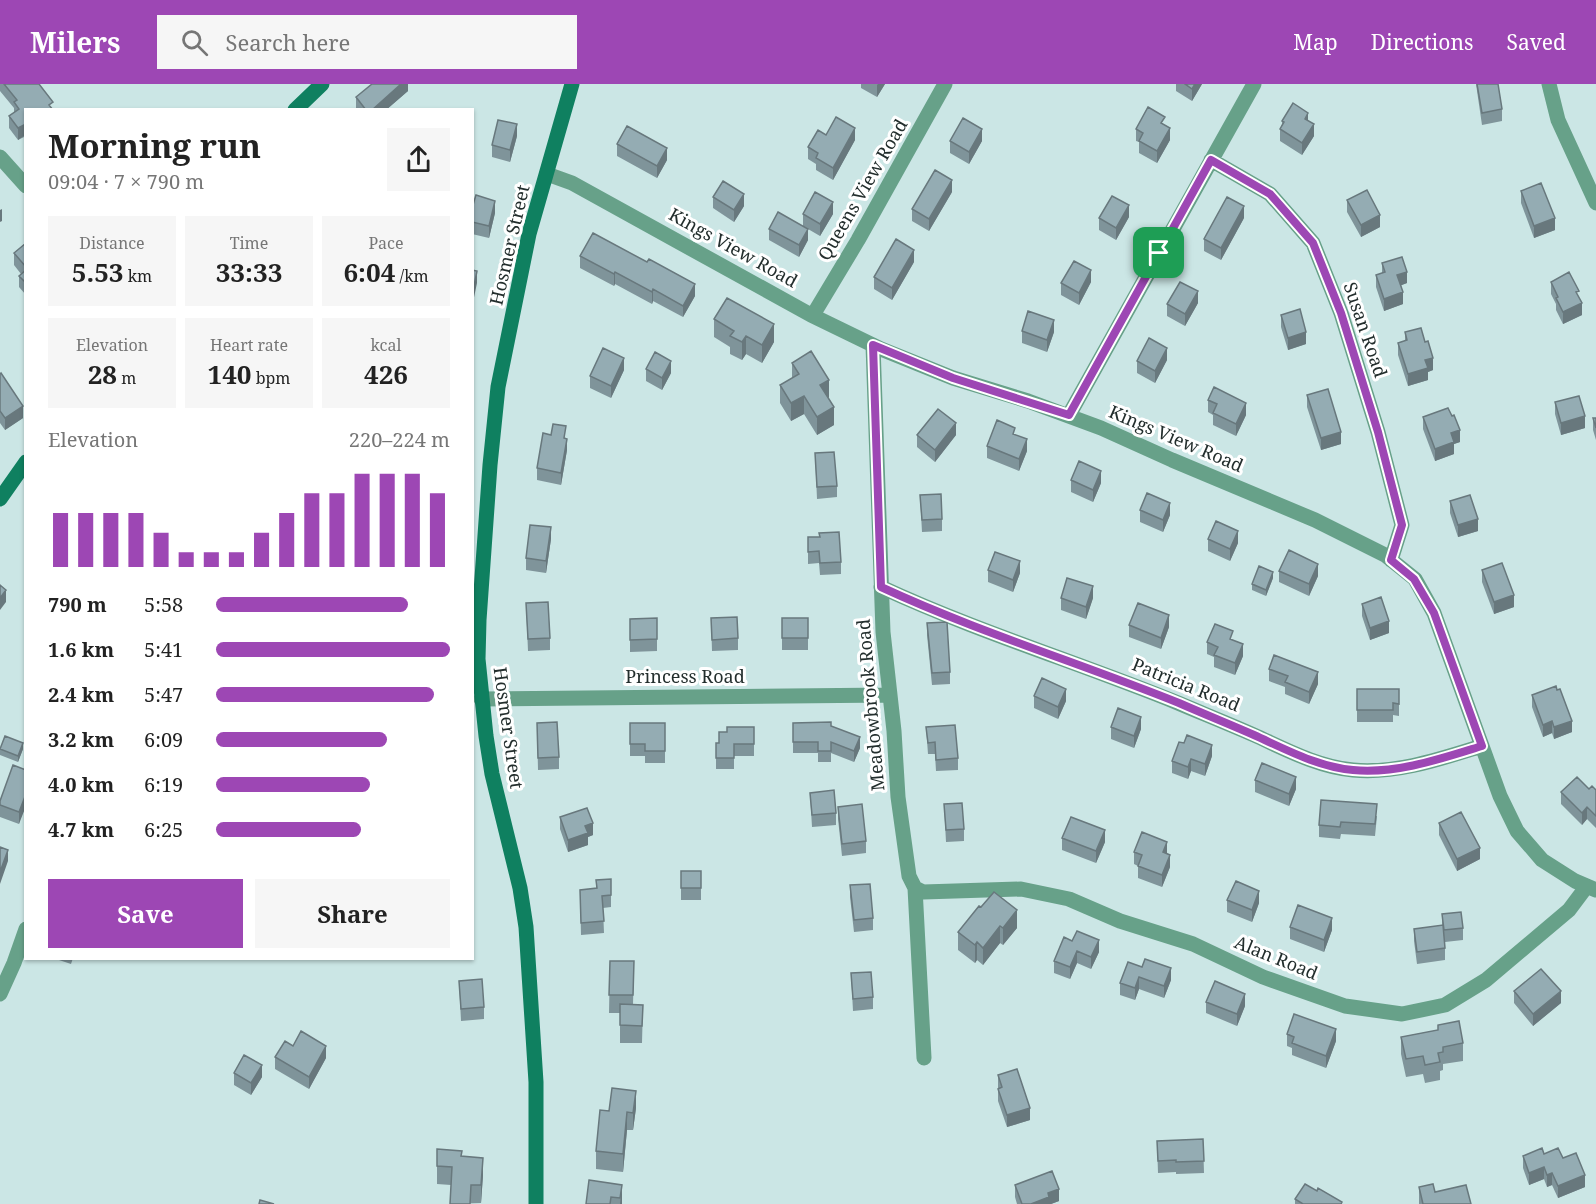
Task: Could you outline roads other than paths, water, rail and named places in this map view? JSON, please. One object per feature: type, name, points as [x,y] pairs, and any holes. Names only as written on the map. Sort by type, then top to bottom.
[{"type":"street","name":"Hosmer Street","points":[[536,1204],[536,1072],[526,927],[520,888],[492,774],[481,699],[478,659],[479,620],[495,416],[520,273],[572,84]]},
{"type":"street","name":"Queens View Road","points":[[813,315],[945,84]]},
{"type":"street","points":[[1069,415],[1254,84]]},
{"type":"street","points":[[1549,84],[1558,120],[1596,203]]},
{"type":"street","points":[[297,108],[313,87]]},
{"type":"street","points":[[0,158],[24,184]]},
{"type":"street","name":"Susan Road","points":[[1211,160],[1270,194],[1313,243],[1341,313],[1378,432],[1402,525],[1391,560]]},
{"type":"street","name":"Kings View Road","points":[[547,174],[581,187],[813,315],[873,345],[953,378],[1069,415],[1316,520],[1351,536],[1391,560],[1414,579],[1434,613],[1500,796],[1517,831],[1542,860],[1591,888]]},
{"type":"street","name":"Meadowbrook Road","points":[[873,345],[883,632],[898,797],[909,876],[915,888],[924,1059]]},
{"type":"street","points":[[1,495],[24,465]]},
{"type":"street","name":"Patricia Road","points":[[881,587],[996,635],[1124,681],[1313,761],[1352,770],[1394,769],[1432,761],[1482,746]]},
{"type":"street","name":"Princess Road","points":[[481,699],[890,695]]},
{"type":"street","name":"Alan Road","points":[[915,888],[923,892],[1021,889],[1069,899],[1120,921],[1193,944],[1263,977],[1345,1006],[1402,1014],[1445,1005],[1486,980],[1569,910],[1591,888]]},
{"type":"street","points":[[0,994],[24,935]]}]
